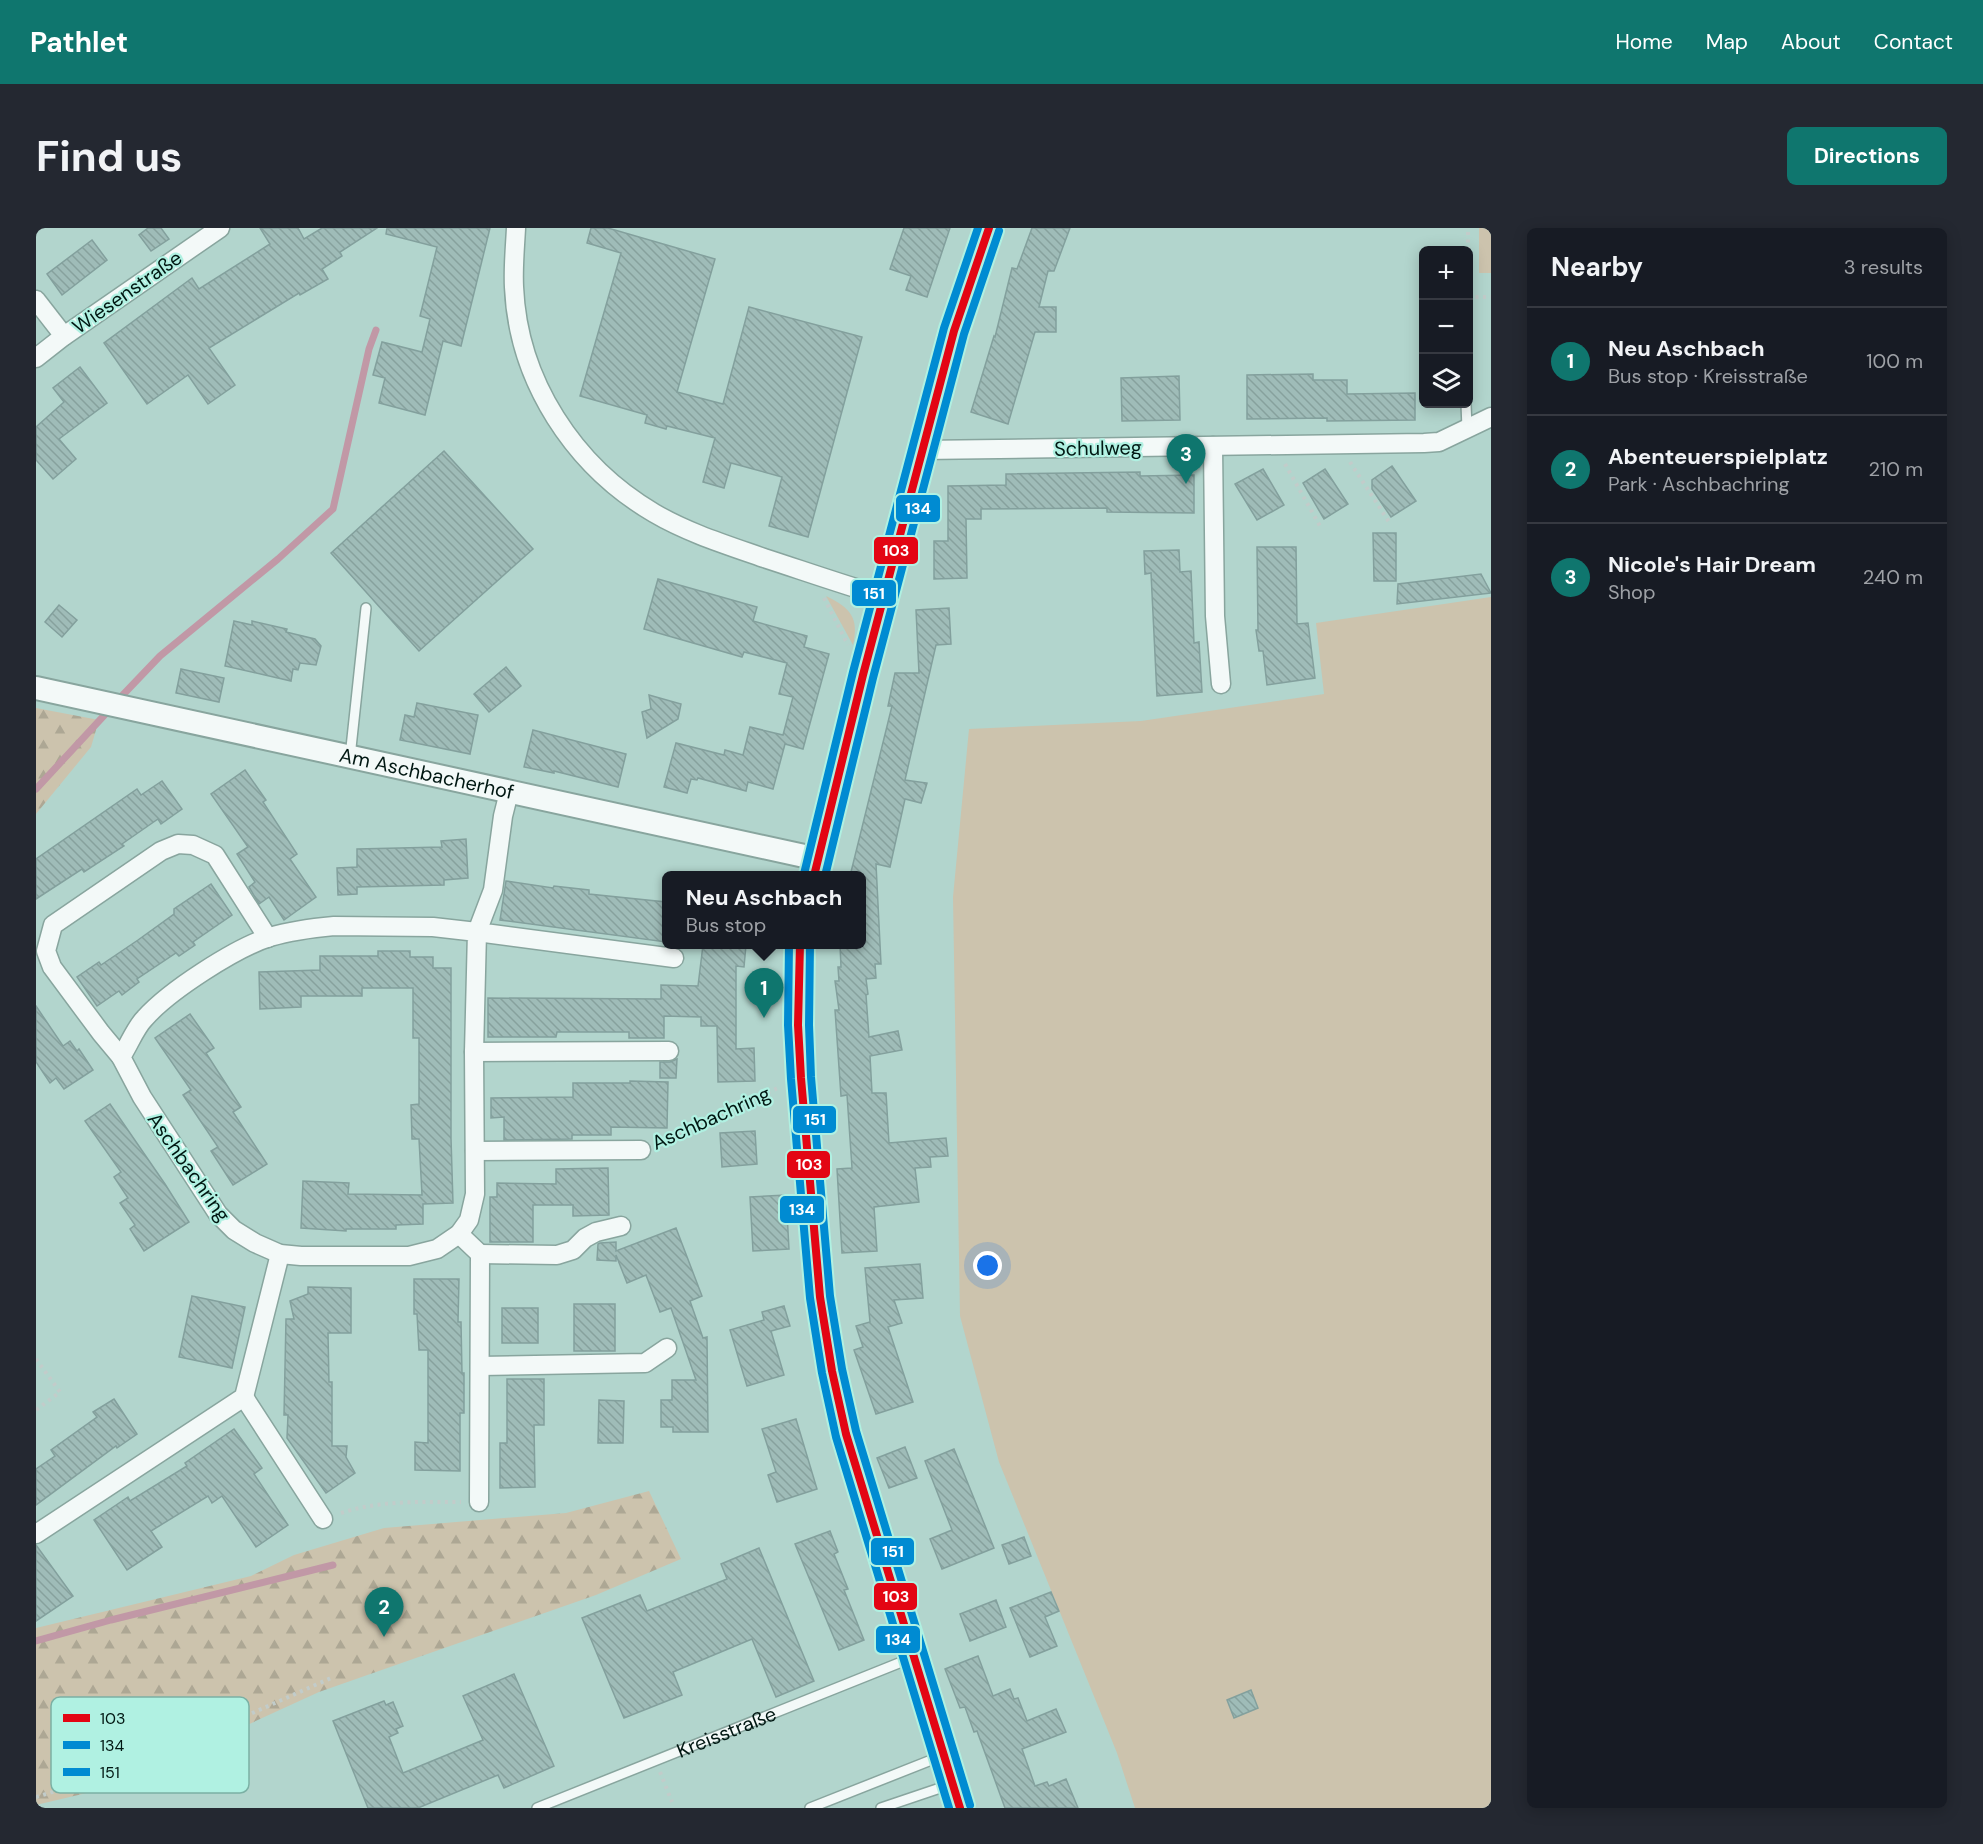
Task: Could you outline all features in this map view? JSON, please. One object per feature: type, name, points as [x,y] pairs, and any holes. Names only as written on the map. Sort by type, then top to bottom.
[{"type":"street","name":"Wiesenstraße","points":[[36,358],[64,336],[220,228]]},
{"type":"street","points":[[516,228],[514,288],[517,316],[527,361],[540,393],[552,414],[590,463],[616,486],[656,514],[693,532],[885,597]]},
{"type":"street","points":[[816,867],[863,675],[954,331],[989,228]]},
{"type":"street","points":[[36,300],[64,336]]},
{"type":"street","name":"Schulweg","points":[[922,450],[1439,442],[1491,417]]},
{"type":"street","points":[[1213,446],[1215,616],[1221,684]]},
{"type":"street","name":"Am Aschbacherhof","points":[[36,688],[509,792],[816,867]]},
{"type":"street","points":[[509,792],[503,816],[493,890],[477,932],[474,1052],[475,1194],[469,1220],[459,1234],[480,1254],[557,1255],[573,1250],[585,1238],[596,1232],[621,1226]]},
{"type":"street","name":"Aschbachring","points":[[268,938],[215,855],[193,845],[178,844],[161,851],[52,926],[46,951],[52,967],[121,1057],[142,1097],[218,1214],[234,1230],[280,1254],[301,1256],[410,1256],[437,1249],[459,1234]]},
{"type":"street","points":[[121,1057],[145,1018],[186,983],[230,956],[268,938],[303,929],[333,926],[433,927],[674,958]]},
{"type":"street","points":[[800,949],[798,1025],[801,1078],[820,1297],[832,1371],[846,1434],[960,1808]]},
{"type":"street","points":[[474,1052],[669,1051]]},
{"type":"street","name":"Aschbachring","points":[[475,1151],[641,1150]]},
{"type":"street","points":[[36,1534],[244,1397],[280,1254]]},
{"type":"street","points":[[479,1502],[480,1254]]},
{"type":"street","points":[[480,1366],[645,1363],[667,1348]]},
{"type":"street","points":[[244,1397],[323,1520]]},
{"type":"lane","points":[[1466,408],[1467,428]]},
{"type":"lane","points":[[350,757],[366,608]]},
{"type":"lane","name":"Kreisstraße","points":[[537,1808],[915,1657]]},
{"type":"lane","points":[[810,1808],[944,1755]]},
{"type":"lane","points":[[881,1808],[952,1783]]},
{"type":"path","points":[[1468,228],[1468,246]]},
{"type":"path","points":[[1473,297],[1491,297]]},
{"type":"path","points":[[1275,445],[1320,526]]},
{"type":"path","points":[[1338,445],[1389,522]]},
{"type":"path","points":[[812,574],[863,675]]},
{"type":"path","name":"Aschbachring","points":[[641,1150],[801,1078]]},
{"type":"path","points":[[36,1359],[60,1392],[36,1410]]},
{"type":"path","points":[[323,1520],[358,1508],[392,1502],[479,1502]]},
{"type":"path","points":[[249,1715],[331,1678]]},
{"type":"path","points":[[656,1760],[672,1802]]},
{"type":"path","points":[[36,1797],[51,1792]]},
{"type":"green space","points":[[1479,228],[1491,228],[1491,273],[1479,273]]},
{"type":"green space","points":[[826,596],[842,605],[851,615],[855,628],[853,645]]},
{"type":"green space","points":[[1491,597],[1491,1808],[1135,1808],[1117,1753],[999,1462],[960,1316],[953,897],[969,729],[1141,721],[1324,694],[1316,623]]},
{"type":"green space","points":[[36,708],[99,720],[91,747],[36,814]]},
{"type":"green space","points":[[649,1491],[681,1559],[596,1595],[319,1692],[249,1724],[249,1697],[51,1697],[51,1793],[87,1793],[36,1805],[36,1628],[251,1576],[294,1555],[384,1528],[566,1513]]},
{"type":"building","points":[[148,228],[161,228],[169,239],[151,251],[139,235]]},
{"type":"building","points":[[260,228],[298,228],[304,239],[322,228],[377,228],[340,252],[342,256],[322,269],[328,279],[300,295],[299,293],[209,348],[235,385],[208,404],[188,375],[147,404],[104,343],[192,278],[199,289],[270,244]]},
{"type":"building","points":[[387,228],[490,228],[461,346],[443,341],[425,415],[379,403],[385,378],[373,375],[382,342],[422,352],[430,319],[420,316],[437,247],[386,234]]},
{"type":"building","points":[[591,228],[608,228],[715,259],[677,392],[723,404],[749,307],[862,337],[808,537],[769,526],[782,477],[731,463],[724,488],[703,482],[715,438],[645,423],[647,415],[580,396],[621,253],[587,243]]},
{"type":"building","points":[[904,228],[950,228],[927,297],[906,290],[911,276],[890,269]]},
{"type":"building","points":[[1032,228],[1070,228],[1054,271],[1048,271],[1039,307],[1056,307],[1056,332],[1035,332],[1008,424],[971,412],[995,337],[1012,268],[1017,269]]},
{"type":"building","points":[[92,240],[107,260],[62,295],[47,274]]},
{"type":"building","points":[[80,367],[107,403],[59,439],[76,459],[53,479],[36,460],[36,427],[64,402],[53,388]]},
{"type":"building","points":[[1313,374],[1313,380],[1347,380],[1347,394],[1415,393],[1415,420],[1247,419],[1247,375]]},
{"type":"building","points":[[1179,376],[1180,420],[1122,421],[1121,378]]},
{"type":"building","points":[[444,451],[533,549],[419,651],[331,553]]},
{"type":"building","points":[[1392,466],[1416,501],[1391,517],[1372,489],[1372,480]]},
{"type":"building","points":[[1263,469],[1284,505],[1257,520],[1235,484]]},
{"type":"building","points":[[1325,469],[1348,504],[1324,519],[1303,483]]},
{"type":"building","points":[[1140,472],[1140,476],[1194,475],[1194,513],[1107,512],[1107,508],[981,509],[981,519],[966,519],[967,578],[934,579],[934,541],[948,541],[948,486],[1006,485],[1006,474]]},
{"type":"building","points":[[1373,533],[1396,533],[1396,581],[1374,581]]},
{"type":"building","points":[[1257,547],[1296,547],[1297,624],[1308,623],[1315,678],[1267,685],[1263,651],[1259,651],[1256,630],[1258,630]]},
{"type":"building","points":[[1179,550],[1180,572],[1191,571],[1194,643],[1199,642],[1202,692],[1157,696],[1151,573],[1145,574],[1144,551]]},
{"type":"building","points":[[1481,574],[1491,593],[1397,604],[1398,584]]},
{"type":"building","points":[[658,579],[757,607],[753,621],[807,636],[804,647],[829,654],[803,749],[785,744],[773,789],[748,782],[746,791],[698,778],[697,780],[691,779],[687,793],[664,787],[676,743],[724,755],[725,750],[743,755],[750,727],[783,735],[793,697],[779,694],[787,663],[744,652],[742,657],[644,629]]},
{"type":"building","points":[[59,605],[77,620],[62,637],[45,622]]},
{"type":"building","points":[[949,608],[951,644],[936,645],[905,780],[927,783],[921,803],[905,799],[890,867],[876,864],[881,964],[875,964],[876,978],[866,979],[868,994],[866,995],[869,1037],[898,1031],[902,1050],[870,1056],[872,1093],[886,1093],[889,1143],[946,1138],[948,1156],[930,1157],[931,1167],[915,1168],[919,1202],[874,1207],[877,1251],[842,1253],[837,1169],[852,1168],[847,1095],[841,1096],[835,1010],[839,1010],[835,981],[839,981],[840,949],[866,949],[866,871],[851,871],[892,706],[888,706],[895,673],[919,673],[916,610]]},
{"type":"building","points":[[234,621],[252,625],[252,621],[287,629],[286,632],[315,639],[321,646],[316,665],[300,663],[298,670],[293,669],[291,681],[225,666]]},
{"type":"building","points":[[506,667],[521,686],[489,712],[474,694]]},
{"type":"building","points":[[181,669],[224,678],[219,702],[176,693]]},
{"type":"building","points":[[649,695],[681,704],[678,719],[647,738],[642,712],[651,709]]},
{"type":"building","points":[[417,703],[478,715],[470,754],[400,740],[405,715],[414,717]]},
{"type":"building","points":[[533,730],[626,754],[618,787],[554,771],[554,773],[524,767]]},
{"type":"building","points":[[245,770],[266,800],[263,802],[297,854],[290,859],[316,897],[284,920],[269,897],[259,904],[249,887],[255,882],[237,854],[248,847],[211,794]]},
{"type":"building","points":[[162,781],[182,809],[161,824],[158,819],[122,844],[124,846],[84,872],[82,869],[36,899],[36,859],[137,789],[141,795]]},
{"type":"building","points":[[466,839],[468,878],[444,880],[444,885],[357,887],[357,894],[338,895],[337,868],[357,867],[357,849],[442,847],[441,841]]},
{"type":"building","points":[[506,881],[553,888],[554,886],[589,890],[589,894],[662,902],[662,941],[500,920]]},
{"type":"building","points":[[211,884],[232,915],[193,942],[195,945],[179,956],[176,953],[137,979],[139,982],[122,995],[119,991],[97,1006],[77,977],[99,962],[101,965],[138,940],[174,914],[174,909]]},
{"type":"building","points":[[703,949],[746,949],[744,967],[736,966],[736,1049],[754,1048],[755,1081],[718,1082],[717,1026],[701,1026],[701,1017],[664,1016],[664,1038],[629,1038],[629,1032],[557,1032],[556,1037],[488,1037],[488,998],[661,999],[661,985],[698,986]]},
{"type":"building","points":[[378,951],[410,951],[410,957],[433,957],[433,968],[451,968],[453,1203],[423,1204],[423,1224],[396,1225],[396,1229],[346,1229],[346,1231],[301,1228],[303,1181],[349,1183],[348,1194],[422,1195],[419,1139],[412,1139],[411,1105],[419,1104],[419,1038],[413,1038],[413,988],[362,988],[362,996],[301,996],[301,1007],[260,1009],[259,972],[320,970],[320,956],[378,956]]},
{"type":"building","points":[[36,1006],[63,1046],[70,1041],[77,1051],[79,1049],[93,1070],[64,1089],[56,1078],[50,1083],[36,1062]]},
{"type":"building","points":[[190,1014],[214,1048],[206,1053],[241,1107],[233,1112],[267,1164],[233,1185],[211,1151],[218,1147],[183,1095],[191,1090],[155,1038]]},
{"type":"building","points":[[677,1059],[676,1078],[660,1078],[660,1062]]},
{"type":"building","points":[[630,1081],[668,1082],[667,1128],[611,1127],[611,1135],[572,1135],[572,1139],[504,1140],[504,1117],[491,1118],[491,1098],[573,1097],[573,1083],[630,1083]]},
{"type":"building","points":[[110,1104],[189,1222],[144,1251],[130,1229],[135,1225],[120,1203],[128,1198],[114,1177],[121,1172],[85,1121]]},
{"type":"building","points":[[755,1131],[757,1164],[722,1167],[720,1133]]},
{"type":"building","points":[[608,1168],[609,1215],[573,1216],[573,1205],[533,1205],[533,1242],[490,1242],[490,1197],[497,1197],[497,1183],[556,1184],[556,1169]]},
{"type":"building","points":[[786,1195],[789,1249],[753,1251],[750,1197]]},
{"type":"building","points":[[676,1228],[702,1296],[690,1301],[703,1338],[707,1337],[708,1432],[673,1432],[673,1427],[661,1427],[661,1400],[672,1400],[672,1380],[696,1380],[671,1308],[660,1312],[646,1275],[627,1283],[616,1255],[616,1261],[597,1260],[600,1243],[616,1242],[616,1251]]},
{"type":"building","points":[[920,1264],[923,1298],[894,1300],[902,1323],[888,1327],[913,1402],[876,1414],[854,1350],[863,1347],[856,1326],[870,1322],[865,1268]]},
{"type":"building","points":[[414,1279],[459,1279],[458,1322],[461,1322],[462,1373],[464,1373],[464,1413],[460,1413],[460,1471],[415,1470],[415,1442],[428,1443],[428,1350],[419,1350],[417,1314],[414,1314]]},
{"type":"building","points":[[308,1287],[351,1288],[351,1333],[328,1333],[329,1382],[332,1382],[332,1446],[347,1446],[346,1457],[355,1473],[326,1493],[287,1438],[288,1415],[284,1415],[286,1319],[294,1319],[290,1301],[308,1294]]},
{"type":"building","points":[[192,1296],[245,1307],[232,1368],[179,1357]]},
{"type":"building","points":[[574,1304],[615,1304],[615,1351],[574,1351]]},
{"type":"building","points":[[784,1306],[790,1326],[771,1331],[784,1375],[747,1386],[730,1330],[764,1320],[762,1312]]},
{"type":"building","points":[[502,1308],[538,1308],[538,1343],[502,1343]]},
{"type":"building","points":[[507,1379],[544,1379],[544,1425],[534,1425],[535,1487],[500,1488],[500,1443],[507,1443]]},
{"type":"building","points":[[114,1399],[137,1434],[117,1448],[116,1446],[36,1505],[36,1469],[55,1456],[51,1450],[97,1417],[93,1412]]},
{"type":"building","points":[[599,1400],[624,1401],[623,1443],[598,1443]]},
{"type":"building","points":[[796,1419],[817,1489],[777,1502],[768,1475],[776,1472],[762,1429]]},
{"type":"building","points":[[234,1429],[262,1468],[254,1474],[288,1525],[256,1547],[222,1496],[212,1503],[208,1496],[151,1531],[162,1547],[127,1570],[94,1520],[128,1497],[130,1501],[187,1466],[185,1463]]},
{"type":"building","points":[[905,1447],[917,1478],[889,1488],[877,1458]]},
{"type":"building","points":[[954,1449],[994,1548],[942,1569],[930,1539],[952,1530],[925,1461]]},
{"type":"building","points":[[830,1531],[838,1552],[834,1554],[848,1589],[844,1590],[864,1640],[839,1650],[795,1544]]},
{"type":"building","points":[[1024,1537],[1031,1556],[1009,1564],[1002,1545]]},
{"type":"building","points":[[36,1545],[73,1596],[36,1621]]},
{"type":"building","points":[[759,1548],[814,1681],[776,1697],[752,1639],[673,1672],[682,1695],[624,1718],[582,1618],[640,1595],[647,1611],[727,1579],[721,1564]]},
{"type":"building","points":[[1051,1592],[1059,1611],[1045,1617],[1057,1646],[1030,1657],[1010,1608]]},
{"type":"building","points":[[996,1600],[1006,1627],[970,1641],[960,1614]]},
{"type":"building","points":[[978,1656],[993,1696],[1010,1689],[1014,1699],[1018,1698],[1027,1721],[1056,1709],[1066,1732],[1022,1749],[1035,1786],[1047,1782],[1049,1786],[1066,1779],[1078,1808],[1005,1808],[977,1731],[974,1732],[965,1707],[960,1708],[945,1669]]},
{"type":"building","points":[[514,1674],[554,1766],[504,1788],[498,1775],[418,1808],[368,1808],[333,1721],[384,1701],[386,1705],[393,1702],[403,1726],[396,1729],[398,1733],[389,1737],[403,1773],[483,1740],[463,1696]]},
{"type":"building","points":[[1251,1690],[1258,1708],[1234,1718],[1227,1700]]},
{"type":"waterway","points":[[118,700],[160,656],[278,559],[333,509],[369,349],[376,330]]},
{"type":"waterway","points":[[36,789],[111,708]]},
{"type":"waterway","points":[[36,1641],[333,1565]]},
{"type":"transit line","name":"151","points":[[805,871],[853,672],[944,328],[978,228]]},
{"type":"transit line","name":"103","points":[[815,871],[863,675],[954,331],[989,228]]},
{"type":"transit line","name":"134","points":[[826,871],[873,678],[964,334],[999,231]]},
{"type":"transit line","name":"134","points":[[789,949],[788,1025],[791,1079],[810,1298],[822,1373],[836,1437],[949,1808]]},
{"type":"transit line","name":"103","points":[[800,949],[798,1025],[801,1078],[820,1297],[832,1371],[846,1434],[960,1808]]},
{"type":"transit line","name":"151","points":[[810,949],[811,1077],[830,1296],[842,1369],[856,1431],[970,1805]]},
{"type":"place","name":"Nicole's Hair Dream","points":[[1186,484]]},
{"type":"place","name":"Neu Aschbach","points":[[764,1018]]},
{"type":"place","name":"Abenteuerspielplatz","points":[[384,1637]]}]
